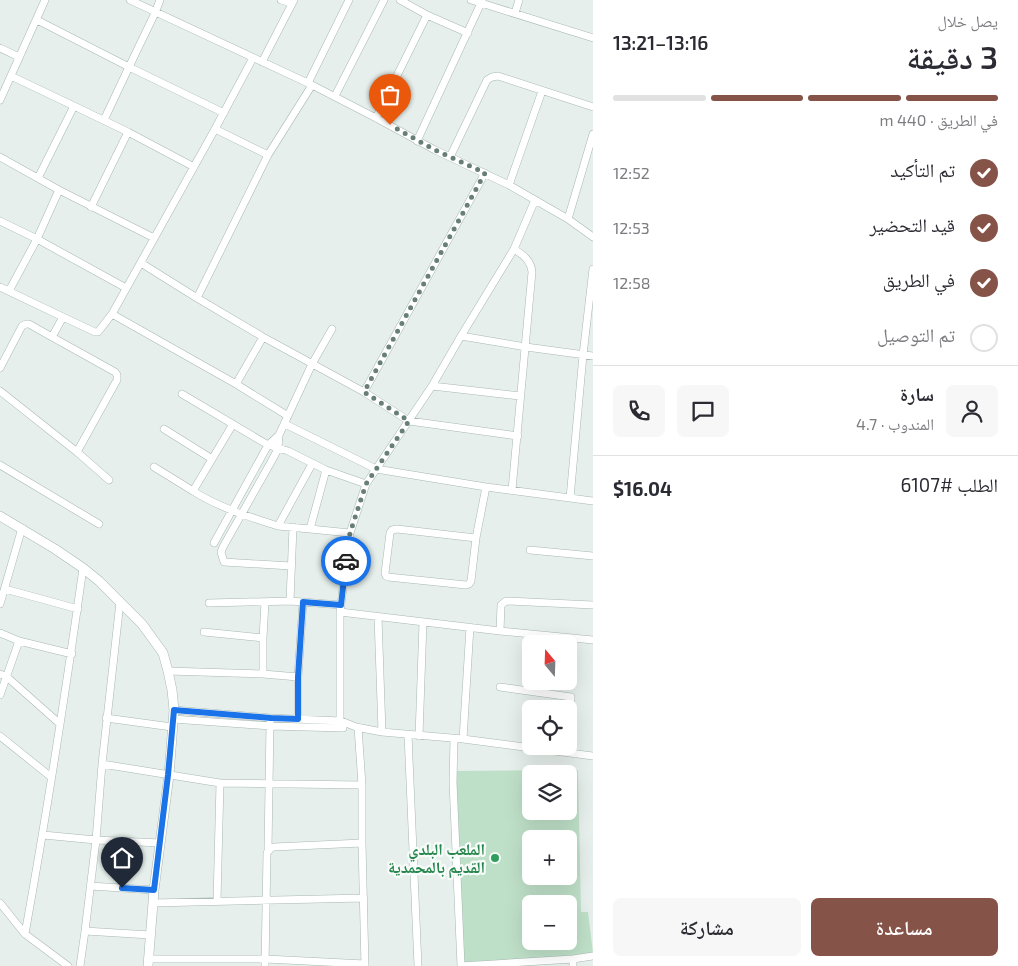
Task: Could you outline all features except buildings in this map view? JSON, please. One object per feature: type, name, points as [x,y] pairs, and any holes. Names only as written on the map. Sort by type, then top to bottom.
[{"type":"street","points":[[0,100],[45,0]]},
{"type":"street","points":[[130,0],[335,96],[450,157],[510,184],[568,219],[593,237]]},
{"type":"street","points":[[104,120],[160,0]]},
{"type":"street","points":[[262,62],[293,2],[281,0]]},
{"type":"street","points":[[197,298],[268,155],[310,84],[349,0]]},
{"type":"street","points":[[335,96],[384,0]]},
{"type":"street","points":[[400,0],[427,15],[468,33]]},
{"type":"street","points":[[471,0],[593,38]]},
{"type":"street","points":[[515,13],[519,0]]},
{"type":"street","points":[[417,140],[482,2]]},
{"type":"street","points":[[376,118],[427,15]]},
{"type":"street","points":[[37,20],[224,113]]},
{"type":"street","points":[[0,48],[18,57]]},
{"type":"street","points":[[0,287],[95,332],[101,330],[141,263],[253,58]]},
{"type":"street","points":[[11,76],[104,120],[194,167]]},
{"type":"street","points":[[450,157],[487,80],[492,77],[498,76],[593,107]]},
{"type":"street","points":[[510,184],[542,91]]},
{"type":"street","points":[[38,178],[74,106]]},
{"type":"street","points":[[215,129],[268,155]]},
{"type":"street","points":[[91,207],[128,132]]},
{"type":"street","points":[[568,219],[593,134]]},
{"type":"street","points":[[0,157],[91,207],[154,238]]},
{"type":"street","points":[[364,392],[485,173]]},
{"type":"street","points":[[9,291],[37,239],[59,190]]},
{"type":"street","points":[[340,724],[341,609],[350,533],[366,484],[432,386],[514,249],[535,200]]},
{"type":"street","points":[[0,221],[126,288]]},
{"type":"street","points":[[512,490],[532,272],[532,266],[525,256],[514,249]]},
{"type":"street","points":[[141,263],[263,337],[364,392],[409,421],[518,436]]},
{"type":"street","points":[[570,498],[593,269]]},
{"type":"street","points":[[112,314],[236,384],[288,416]]},
{"type":"street","points":[[52,337],[63,317]]},
{"type":"street","points":[[0,368],[22,326],[29,324],[115,372],[117,380],[77,452]]},
{"type":"street","points":[[291,566],[224,562],[221,552],[278,449],[279,435],[312,364],[332,329]]},
{"type":"street","points":[[461,336],[593,356]]},
{"type":"street","points":[[236,384],[263,337]]},
{"type":"street","points":[[432,386],[520,396]]},
{"type":"street","points":[[0,391],[109,480]]},
{"type":"street","points":[[182,394],[268,445],[288,451],[326,470],[366,484]]},
{"type":"street","points":[[192,491],[233,424]]},
{"type":"street","points":[[284,424],[376,469],[486,488],[593,501]]},
{"type":"street","points":[[164,429],[212,459]]},
{"type":"street","points":[[214,543],[268,445],[279,435]]},
{"type":"street","points":[[278,526],[312,464]]},
{"type":"street","points":[[0,465],[99,524]]},
{"type":"street","points":[[154,467],[199,495],[242,515],[278,526],[350,533]]},
{"type":"street","points":[[310,529],[326,470]]},
{"type":"street","points":[[476,538],[392,530],[390,533],[386,576],[469,584],[486,488]]},
{"type":"street","points":[[0,516],[22,528],[83,568],[99,581],[142,624],[162,652],[172,690],[173,719],[148,962],[365,965],[362,785],[357,727]]},
{"type":"street","points":[[290,601],[293,527]]},
{"type":"street","points":[[0,604],[22,528]]},
{"type":"street","points":[[530,550],[593,556]]},
{"type":"street","points":[[25,934],[72,654],[83,568]]},
{"type":"street","points":[[5,589],[78,609]]},
{"type":"street","points":[[500,631],[502,604],[506,601],[593,605]]},
{"type":"street","points":[[80,966],[96,840],[106,718],[120,602]]},
{"type":"street","points":[[263,674],[265,602]]},
{"type":"street","points":[[298,719],[298,677],[303,602]]},
{"type":"street","points":[[209,603],[303,602],[423,622],[593,640]]},
{"type":"street","points":[[378,616],[382,732]]},
{"type":"street","points":[[419,736],[423,622]]},
{"type":"street","points":[[463,739],[470,627]]},
{"type":"street","points":[[204,632],[263,638]]},
{"type":"street","points":[[0,633],[18,641],[72,654]]},
{"type":"street","points":[[0,695],[3,675],[18,641]]},
{"type":"street","points":[[168,671],[298,677]]},
{"type":"street","points":[[3,675],[60,724]]},
{"type":"street","points":[[500,687],[571,697],[571,700]]},
{"type":"street","points":[[106,718],[340,724]]},
{"type":"street","points":[[270,722],[298,719],[382,732],[522,746]]},
{"type":"street","points":[[266,963],[270,722]]},
{"type":"street","points":[[408,735],[418,966]]},
{"type":"street","points":[[0,736],[51,777]]},
{"type":"street","points":[[454,739],[453,782],[461,966],[573,962],[593,956]]},
{"type":"street","points":[[577,753],[593,756]]},
{"type":"street","points":[[102,764],[220,783],[362,785]]},
{"type":"street","points":[[217,901],[220,783]]},
{"type":"street","points":[[43,835],[160,843]]},
{"type":"street","points":[[268,850],[274,847],[362,843]]},
{"type":"street","points":[[90,886],[154,890]]},
{"type":"street","points":[[153,903],[364,898]]},
{"type":"street","points":[[0,903],[25,934],[68,966]]},
{"type":"street","points":[[85,930],[150,935]]},
{"type":"green space","name":"الملعب البلدي القديم بالمحمدية","points":[[522,770],[522,820],[577,820],[578,770],[581,912],[588,912],[593,953],[463,966],[455,771]]},
{"type":"way so far","points":[[346,561],[350,533],[366,484],[409,421],[364,392],[485,173],[435,150],[390,125]]},
{"type":"place","name":"الملعب البلدي القديم بالمحمدية","points":[[495,858]]},
{"type":"route","points":[[122,888],[154,890],[174,710],[298,719],[298,677],[303,602],[341,605],[346,561]]}]
